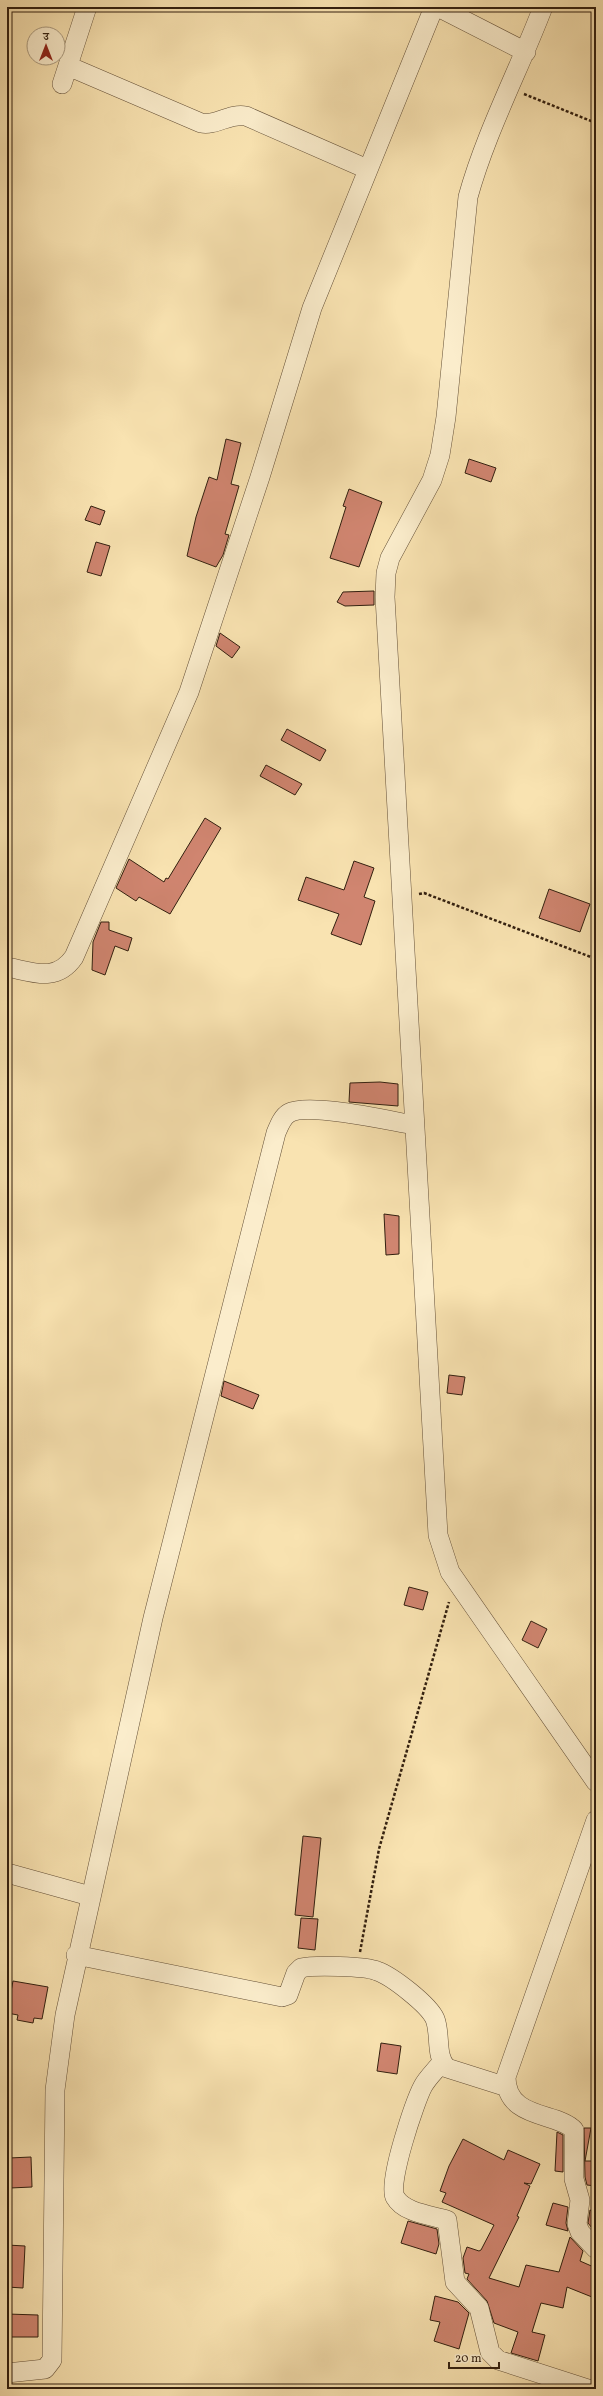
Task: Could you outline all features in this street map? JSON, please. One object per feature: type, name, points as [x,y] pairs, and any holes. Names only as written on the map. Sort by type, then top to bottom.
[{"type":"street","points":[[62,84],[87,7]]},
{"type":"street","points":[[7,967],[51,974],[60,972],[74,957],[189,692],[253,498],[311,313],[367,169],[434,7]]},
{"type":"street","points":[[438,7],[526,52]]},
{"type":"street","points":[[544,7],[511,88],[477,165],[468,197],[446,417],[440,455],[432,480],[390,558],[386,573],[385,597],[438,1535],[442,1552],[455,1580],[596,1782]]},
{"type":"street","points":[[68,66],[201,123],[208,124],[232,115],[246,116],[367,169]]},
{"type":"street","points":[[7,2373],[44,2369],[52,2360],[55,2090],[64,2021],[76,1955],[153,1618],[276,1133],[282,1120],[288,1113],[306,1109],[414,1125]]},
{"type":"street","points":[[596,1820],[507,2073],[507,2087],[516,2102],[523,2108],[574,2130],[574,2179],[580,2200],[578,2228],[596,2249]]},
{"type":"street","points":[[7,1873],[90,1896]]},
{"type":"street","points":[[76,1955],[282,1997],[288,1995],[296,1973],[301,1968],[358,1968],[376,1970],[384,1974],[432,2013],[438,2026],[442,2062],[453,2071],[507,2087]]},
{"type":"street","points":[[442,2062],[428,2078],[418,2097],[393,2176],[392,2192],[395,2198],[408,2209],[446,2220],[455,2282],[479,2308],[488,2347],[493,2356],[505,2362],[588,2389]]},
{"type":"path","points":[[511,88],[596,123]]},
{"type":"path","points":[[403,900],[415,899],[420,893],[424,893],[596,959]]},
{"type":"path","points":[[358,1968],[379,1849],[455,1580]]},
{"type":"building","points":[[226,439],[241,443],[231,484],[239,486],[225,534],[229,535],[223,555],[216,567],[187,556],[196,517],[209,477],[217,480]]},
{"type":"building","points":[[469,459],[496,468],[491,482],[465,473]]},
{"type":"building","points":[[349,489],[382,502],[359,567],[330,558],[346,507],[343,506]]},
{"type":"building","points":[[91,506],[105,511],[100,525],[85,520]]},
{"type":"building","points":[[96,542],[110,546],[101,576],[87,572]]},
{"type":"building","points":[[374,591],[374,605],[345,606],[337,602],[343,592]]},
{"type":"building","points":[[220,633],[240,647],[232,658],[216,646]]},
{"type":"building","points":[[287,729],[326,750],[320,761],[281,740]]},
{"type":"building","points":[[266,765],[302,784],[295,795],[260,776]]},
{"type":"building","points":[[205,818],[221,828],[170,914],[139,897],[136,901],[116,888],[129,859],[164,882],[166,878],[168,879]]},
{"type":"building","points":[[354,861],[374,868],[364,897],[375,901],[361,945],[331,934],[339,914],[298,900],[306,877],[344,890]]},
{"type":"building","points":[[549,889],[590,904],[580,932],[539,918]]},
{"type":"building","points":[[101,922],[109,922],[109,930],[132,938],[128,951],[115,946],[105,975],[92,970],[93,942]]},
{"type":"building","points":[[380,1082],[398,1084],[398,1106],[349,1102],[350,1083]]},
{"type":"building","points":[[384,1214],[399,1216],[399,1254],[386,1255]]},
{"type":"building","points":[[449,1375],[465,1377],[462,1395],[447,1393]]},
{"type":"building","points":[[224,1381],[259,1395],[253,1409],[221,1396]]},
{"type":"building","points":[[409,1587],[428,1592],[423,1610],[404,1605]]},
{"type":"building","points":[[531,1621],[547,1629],[538,1648],[522,1640]]},
{"type":"building","points":[[303,1836],[321,1838],[313,1917],[295,1915]]},
{"type":"building","points":[[301,1918],[318,1919],[315,1950],[298,1948]]},
{"type":"building","points":[[13,1981],[48,1987],[42,2019],[34,2018],[33,2023],[17,2020],[18,2015],[7,2013]]},
{"type":"building","points":[[381,2043],[401,2046],[397,2074],[377,2071]]},
{"type":"building","points":[[584,2128],[591,2128],[585,2161],[596,2161],[596,2186],[587,2185],[585,2177]]},
{"type":"building","points":[[557,2132],[563,2135],[563,2172],[555,2171]]},
{"type":"building","points":[[463,2139],[504,2160],[508,2150],[540,2164],[531,2184],[524,2183],[530,2186],[517,2216],[519,2217],[489,2278],[519,2287],[526,2265],[559,2272],[570,2237],[583,2251],[580,2261],[596,2268],[596,2287],[592,2297],[567,2287],[563,2308],[541,2303],[532,2332],[545,2335],[538,2361],[511,2353],[518,2332],[494,2323],[487,2301],[467,2279],[469,2274],[465,2273],[463,2258],[467,2247],[479,2251],[481,2250],[494,2225],[442,2202],[446,2193],[440,2191],[449,2166]]},
{"type":"building","points":[[31,2157],[32,2187],[10,2188],[9,2158]]},
{"type":"building","points":[[553,2203],[568,2207],[566,2223],[568,2231],[546,2225]]},
{"type":"building","points":[[590,2210],[596,2212],[596,2230],[588,2223]]},
{"type":"building","points":[[408,2221],[437,2229],[439,2244],[436,2254],[401,2243]]},
{"type":"building","points":[[7,2245],[25,2246],[23,2288],[7,2287]]},
{"type":"building","points":[[435,2296],[458,2302],[469,2313],[459,2349],[434,2341],[440,2322],[430,2320]]},
{"type":"building","points":[[7,2314],[38,2315],[38,2337],[7,2337]]}]
